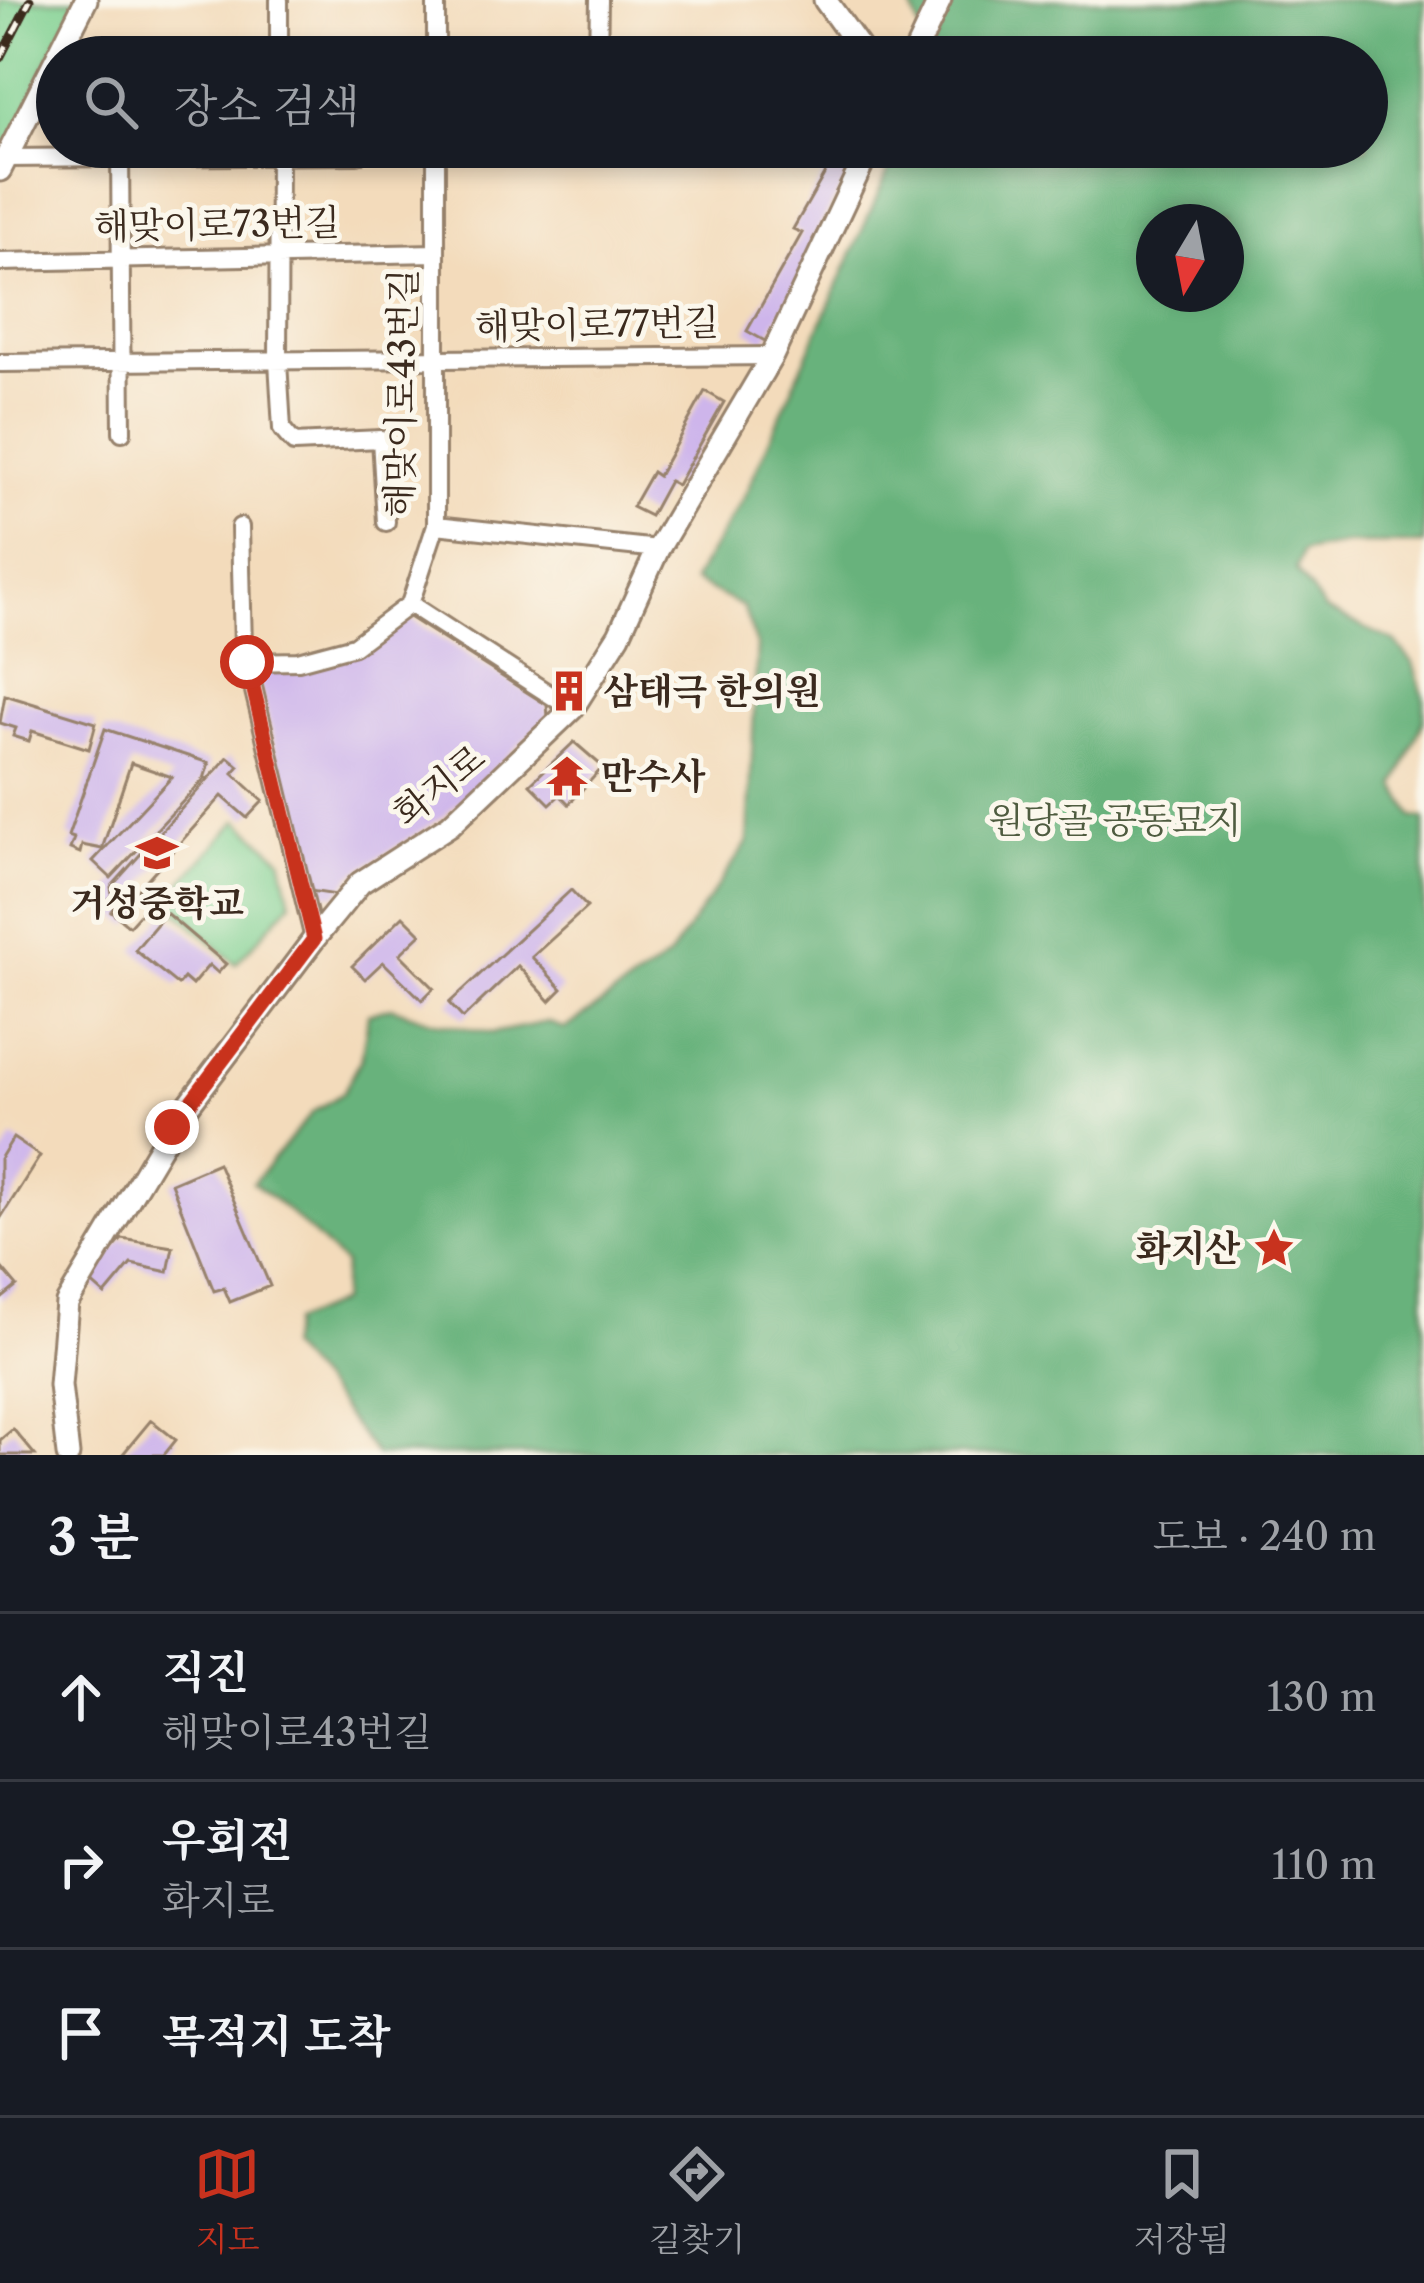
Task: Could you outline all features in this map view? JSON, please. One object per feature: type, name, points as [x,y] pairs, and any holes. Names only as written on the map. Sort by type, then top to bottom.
[{"type":"street","points":[[68,36],[86,0]]},
{"type":"street","points":[[279,36],[280,0]]},
{"type":"street","points":[[436,0],[436,36]]},
{"type":"street","points":[[598,36],[599,0]]},
{"type":"street","points":[[825,0],[851,36]]},
{"type":"street","points":[[923,36],[940,0]]},
{"type":"street","points":[[2,161],[36,98]]},
{"type":"street","points":[[2,161],[36,158]]},
{"type":"street","points":[[120,168],[122,432]]},
{"type":"street","points":[[279,168],[282,429],[294,443],[380,439],[386,522]]},
{"type":"street","name":"해맞이로43번길","points":[[410,604],[436,525],[436,168]]},
{"type":"street","name":"화지로","points":[[68,1455],[60,1385],[67,1303],[189,1102],[360,883],[450,825],[572,709],[619,635],[658,549],[772,356],[860,168]]},
{"type":"street","name":"해맞이로73번길","points":[[0,262],[436,253]]},
{"type":"street","name":"해맞이로77번길","points":[[0,363],[772,356]]},
{"type":"street","points":[[436,525],[658,549]]},
{"type":"street","points":[[240,527],[244,646],[314,939]]},
{"type":"street","points":[[247,662],[298,661],[355,646],[410,604],[572,709]]},
{"type":"green space","points":[[0,0],[77,0],[60,36],[36,36],[36,89],[0,167]]},
{"type":"green space","name":"원당골 공동묘지","points":[[909,0],[1424,0],[1424,544],[1346,544],[1302,552],[1296,570],[1325,610],[1394,641],[1413,663],[1424,699],[1424,719],[1396,786],[1413,817],[1424,818],[1424,1455],[376,1455],[287,1347],[293,1322],[340,1302],[344,1264],[253,1183],[313,1112],[343,1093],[362,1057],[368,1014],[391,1007],[492,1033],[548,1022],[565,1029],[668,958],[748,842],[757,646],[743,607],[693,581],[745,495],[890,168],[1388,168],[1388,36],[923,36]]},
{"type":"green space","points":[[238,820],[281,858],[291,902],[236,964],[165,901]]},
{"type":"building","points":[[828,168],[852,168],[813,239],[820,243],[765,341],[747,331],[802,233],[793,229]]},
{"type":"building","points":[[705,391],[724,402],[677,485],[669,481],[650,516],[632,507],[652,472],[658,476]]},
{"type":"building","points":[[407,616],[547,705],[548,717],[444,816],[353,874],[336,895],[310,891],[258,677],[265,668],[358,653]]},
{"type":"building","name":"삼태극 한의원","points":[[566,673],[585,686],[572,709],[553,696]]},
{"type":"building","points":[[5,695],[96,723],[89,749],[32,731],[29,741],[13,736],[16,728],[0,723]]},
{"type":"building","points":[[105,729],[209,763],[204,779],[111,878],[93,861],[172,777],[131,763],[102,849],[82,845],[80,853],[70,849],[74,838],[68,836]]},
{"type":"building","name":"만수사","points":[[574,742],[603,767],[569,804],[560,795],[550,804],[530,784]]},
{"type":"building","name":"거성중학교","points":[[228,757],[239,766],[233,773],[263,801],[247,818],[222,796],[134,894],[147,906],[129,926],[111,911],[114,907],[107,901],[111,887]]},
{"type":"building","points":[[571,890],[587,907],[532,957],[562,989],[550,1001],[518,966],[463,1018],[449,1003]]},
{"type":"building","points":[[166,913],[226,964],[218,973],[209,965],[192,985],[184,978],[178,985],[135,950]]},
{"type":"building","points":[[403,916],[421,934],[400,954],[434,988],[422,1000],[383,962],[365,979],[352,966]]},
{"type":"building","points":[[13,1138],[40,1156],[0,1219],[0,1159]]},
{"type":"building","points":[[218,1163],[270,1286],[230,1302],[224,1288],[214,1291],[171,1183]]},
{"type":"building","points":[[122,1239],[173,1247],[168,1272],[131,1264],[105,1295],[87,1279]]},
{"type":"building","points":[[0,1266],[17,1286],[0,1300]]},
{"type":"building","points":[[151,1420],[176,1440],[164,1455],[122,1455]]},
{"type":"building","points":[[13,1429],[35,1455],[0,1455],[0,1440]]},
{"type":"railway","points":[[0,58],[30,0]]},
{"type":"place","name":"삼태극 한의원","points":[[569,691]]},
{"type":"place","name":"만수사","points":[[567,776]]},
{"type":"place","name":"거성중학교","points":[[157,853]]},
{"type":"place","name":"화지산","points":[[1274,1248]]},
{"type":"route","points":[[172,1127],[314,939],[247,662]]}]
